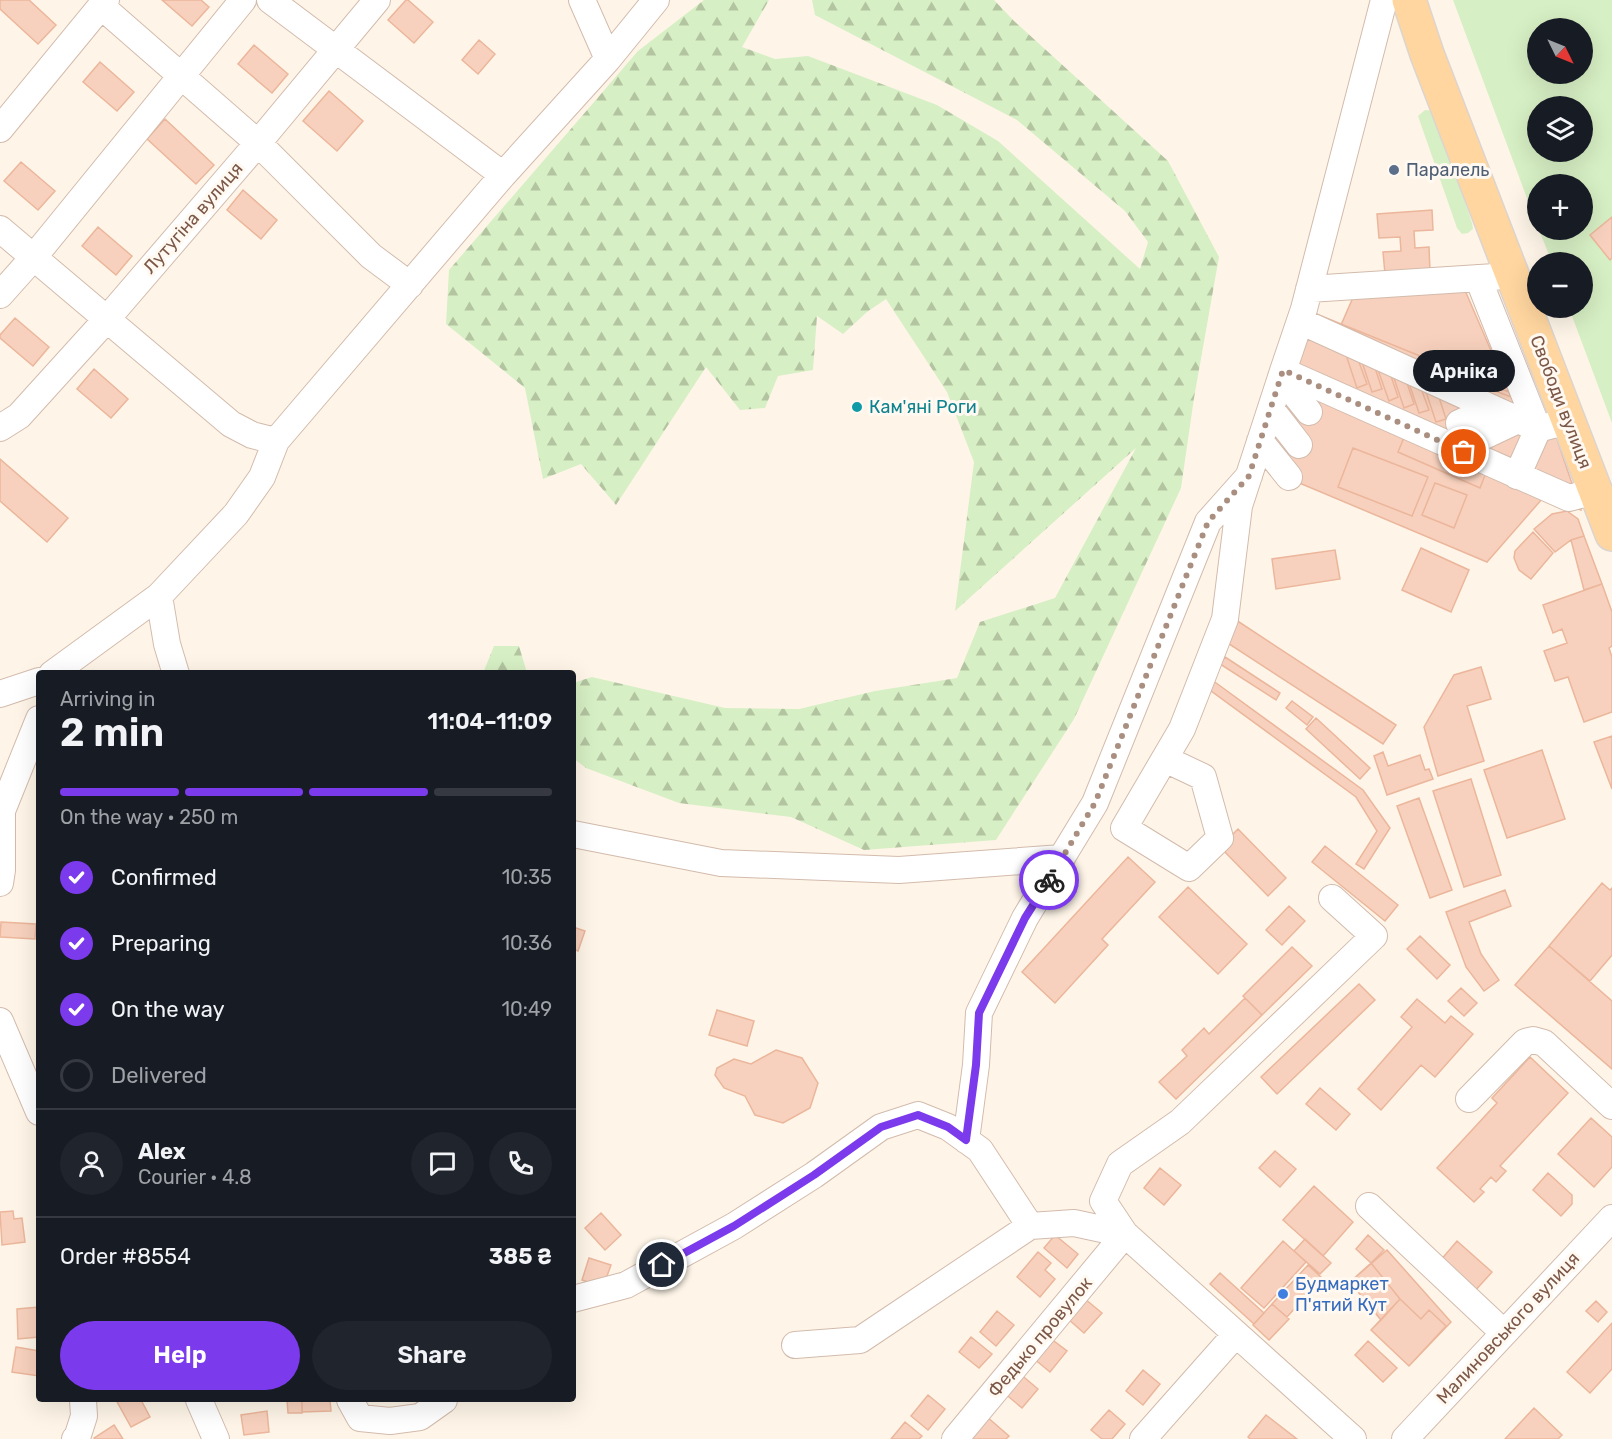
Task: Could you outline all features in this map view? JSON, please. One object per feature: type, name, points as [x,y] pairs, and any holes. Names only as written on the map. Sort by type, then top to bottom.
[{"type":"main road","name":"Свободи вулиця","points":[[1409,0],[1427,54],[1512,276],[1524,419],[1595,492],[1612,534]]},
{"type":"street","points":[[0,295],[33,258],[243,0]]},
{"type":"street","points":[[270,0],[503,175]]},
{"type":"street","name":"Лутугіна вулиця","points":[[0,428],[19,416],[106,320],[377,0]]},
{"type":"street","points":[[582,0],[608,59]]},
{"type":"street","points":[[58,670],[159,596],[236,514],[262,477],[276,441],[503,175],[608,59],[656,0]]},
{"type":"street","points":[[1165,759],[1182,729],[1225,619],[1239,506],[1300,321],[1384,0]]},
{"type":"street","points":[[0,129],[104,3],[180,75],[258,143],[371,256],[410,285]]},
{"type":"street","points":[[0,229],[231,424],[252,435],[276,441]]},
{"type":"street","points":[[1309,289],[1512,276]]},
{"type":"street","points":[[1478,278],[1524,419],[1511,473]]},
{"type":"street","points":[[1300,321],[1524,419]]},
{"type":"street","points":[[1273,402],[1299,444]]},
{"type":"street","points":[[1273,402],[1299,444]]},
{"type":"street","points":[[1273,402],[1299,444]]},
{"type":"street","points":[[1273,402],[1511,473],[1569,498],[1595,492]]},
{"type":"street","points":[[1471,430],[1524,419]]},
{"type":"street","points":[[966,1140],[976,1065],[979,1013],[1025,918],[1095,803],[1208,522],[1249,476]]},
{"type":"street","points":[[159,596],[167,644],[176,670]]},
{"type":"street","points":[[0,694],[36,681]]},
{"type":"street","points":[[0,883],[2,812],[36,727]]},
{"type":"street","points":[[576,835],[721,863],[899,870],[1062,858]]},
{"type":"street","points":[[1074,1223],[1103,1201],[1120,1164],[1180,1122],[1380,932],[1332,898]]},
{"type":"street","points":[[0,1021],[36,1097]]},
{"type":"street","points":[[1469,1099],[1525,1042],[1533,1040],[1544,1043],[1612,1106]]},
{"type":"street","points":[[576,1298],[626,1285],[734,1226],[814,1175],[881,1127],[918,1115],[948,1127],[980,1150],[1030,1226]]},
{"type":"street","points":[[1103,1201],[1125,1234],[1353,1439]]},
{"type":"street","points":[[1369,1206],[1504,1334]]},
{"type":"street","name":"Малиновського вулиця","points":[[1405,1439],[1612,1218]]},
{"type":"street","points":[[795,1346],[860,1340],[1030,1226],[1074,1223],[1125,1234]]},
{"type":"street","name":"Федько провулок","points":[[955,1439],[1125,1234]]},
{"type":"street","points":[[1143,1439],[1236,1334]]},
{"type":"street","points":[[75,1439],[84,1416],[83,1402]]},
{"type":"street","points":[[200,1402],[216,1439]]},
{"type":"street","points":[[351,1402],[360,1418],[390,1421],[420,1417],[441,1402]]},
{"type":"green space","points":[[704,0],[769,0],[742,47],[775,59],[808,56],[937,105],[998,141],[1140,269],[1148,242],[1125,211],[1017,120],[815,15],[812,0],[994,0],[1014,21],[1168,161],[1219,257],[1181,488],[1074,719],[996,840],[864,850],[791,817],[679,803],[586,768],[576,760],[576,682],[592,677],[725,708],[799,709],[875,691],[957,678],[980,622],[1055,598],[1136,448],[955,611],[974,462],[947,392],[886,299],[867,312],[843,334],[817,316],[813,370],[778,376],[765,408],[740,410],[706,367],[616,505],[581,464],[543,479],[525,388],[446,324],[449,270],[638,51]]},
{"type":"green space","points":[[1453,0],[1612,0],[1612,423],[1573,318],[1593,318],[1593,252],[1548,252],[1543,240],[1593,240],[1593,174],[1527,174],[1527,198]]},
{"type":"green space","points":[[1425,110],[1434,111],[1438,120],[1472,223],[1473,229],[1468,233],[1462,234],[1457,228],[1418,116]]},
{"type":"green space","points":[[494,646],[519,646],[526,670],[484,670]]},
{"type":"building","points":[[0,0],[29,0],[56,25],[38,44],[0,9]]},
{"type":"building","points":[[162,0],[201,0],[209,7],[192,26]]},
{"type":"building","points":[[406,0],[433,22],[414,43],[388,20]]},
{"type":"building","points":[[479,40],[495,54],[478,74],[462,60]]},
{"type":"building","points":[[254,45],[288,74],[272,93],[238,64]]},
{"type":"building","points":[[100,62],[134,92],[117,111],[83,82]]},
{"type":"building","points":[[329,91],[363,121],[337,151],[303,121]]},
{"type":"building","points":[[165,119],[214,165],[196,184],[147,139]]},
{"type":"building","points":[[21,162],[55,191],[38,210],[4,181]]},
{"type":"building","points":[[243,190],[277,220],[261,239],[227,210]]},
{"type":"building","points":[[1432,210],[1433,230],[1414,231],[1415,248],[1429,247],[1430,271],[1385,274],[1383,252],[1401,251],[1400,237],[1379,238],[1377,214]]},
{"type":"building","points":[[1612,217],[1612,258],[1610,260],[1593,239],[1593,233]]},
{"type":"building","points":[[98,227],[132,256],[116,275],[82,246]]},
{"type":"building","points":[[1464,288],[1511,397],[1428,365],[1341,325],[1355,293]]},
{"type":"building","points":[[1304,309],[1546,407],[1581,510],[1542,499],[1487,562],[1252,463]]},
{"type":"building","points":[[15,318],[49,347],[33,366],[0,338]]},
{"type":"building","points":[[1356,354],[1367,384],[1357,388],[1347,358]]},
{"type":"building","points":[[1372,359],[1382,389],[1372,392],[1362,362]]},
{"type":"building","points":[[1388,367],[1398,397],[1389,401],[1378,370]]},
{"type":"building","points":[[94,369],[128,399],[111,418],[77,389]]},
{"type":"building","points":[[1404,374],[1414,404],[1404,408],[1394,378]]},
{"type":"building","points":[[1418,380],[1429,410],[1419,413],[1409,383]]},
{"type":"building","points":[[1436,388],[1446,419],[1436,422],[1426,392]]},
{"type":"building","points":[[1405,435],[1487,470],[1480,488],[1398,452]]},
{"type":"building","points":[[1353,448],[1428,477],[1412,516],[1338,487]]},
{"type":"building","points":[[0,459],[68,518],[47,542],[0,501]]},
{"type":"building","points":[[1435,483],[1467,495],[1454,528],[1422,515]]},
{"type":"building","points":[[1567,511],[1578,519],[1584,536],[1571,540],[1555,552],[1534,529],[1552,514]]},
{"type":"building","points":[[1533,532],[1553,553],[1531,579],[1519,570],[1514,558],[1515,551]]},
{"type":"building","points":[[1584,536],[1602,584],[1584,590],[1571,540]]},
{"type":"building","points":[[1421,548],[1469,570],[1451,612],[1402,590]]},
{"type":"building","points":[[1335,550],[1340,579],[1276,589],[1272,559]]},
{"type":"building","points":[[1602,584],[1612,612],[1612,646],[1609,648],[1612,657],[1612,712],[1584,722],[1568,677],[1555,681],[1544,651],[1567,643],[1562,629],[1553,633],[1543,605]]},
{"type":"building","points":[[1236,620],[1396,725],[1383,744],[1223,640]]},
{"type":"building","points":[[1225,657],[1280,693],[1276,700],[1220,664]]},
{"type":"building","points":[[1481,667],[1491,699],[1467,706],[1484,761],[1438,776],[1424,727],[1454,675]]},
{"type":"building","points":[[1212,680],[1363,790],[1390,828],[1364,869],[1356,864],[1377,831],[1356,797],[1207,688]]},
{"type":"building","points":[[1292,701],[1313,717],[1307,725],[1286,708]]},
{"type":"building","points":[[1316,718],[1370,768],[1360,779],[1306,729]]},
{"type":"building","points":[[1612,736],[1612,789],[1594,742]]},
{"type":"building","points":[[1542,750],[1565,819],[1507,838],[1484,770]]},
{"type":"building","points":[[1383,752],[1388,766],[1420,755],[1425,770],[1429,769],[1433,779],[1387,795],[1374,756]]},
{"type":"building","points":[[1471,779],[1501,875],[1464,887],[1433,791]]},
{"type":"building","points":[[1419,798],[1452,890],[1430,898],[1397,806]]},
{"type":"building","points":[[1238,829],[1286,878],[1268,896],[1220,847]]},
{"type":"building","points":[[1325,846],[1398,905],[1385,921],[1312,862]]},
{"type":"building","points":[[1128,857],[1155,882],[1102,939],[1108,945],[1055,1003],[1022,972]]},
{"type":"building","points":[[1602,883],[1610,890],[1612,888],[1612,955],[1590,981],[1549,946]]},
{"type":"building","points":[[1188,887],[1247,944],[1218,974],[1159,917]]},
{"type":"building","points":[[1505,890],[1511,906],[1469,922],[1481,954],[1499,980],[1484,991],[1466,967],[1446,912]]},
{"type":"building","points":[[1289,906],[1305,921],[1282,945],[1266,930]]},
{"type":"building","points":[[1,922],[36,924],[35,939],[0,937]]},
{"type":"building","points":[[576,928],[585,931],[578,951],[576,950]]},
{"type":"building","points":[[1420,936],[1450,965],[1437,979],[1407,949]]},
{"type":"building","points":[[1549,946],[1612,1001],[1612,1069],[1515,985]]},
{"type":"building","points":[[1292,947],[1312,966],[1262,1015],[1243,996]]},
{"type":"building","points":[[1359,984],[1375,1000],[1277,1094],[1261,1077]]},
{"type":"building","points":[[1461,988],[1477,1003],[1464,1016],[1448,1001]]},
{"type":"building","points":[[1245,998],[1262,1015],[1176,1099],[1159,1082],[1187,1056],[1182,1050],[1204,1028],[1209,1034]]},
{"type":"building","points":[[1417,999],[1445,1023],[1451,1016],[1473,1034],[1435,1077],[1421,1065],[1381,1110],[1358,1089],[1412,1027],[1401,1017]]},
{"type":"building","points":[[717,1010],[754,1021],[747,1046],[709,1035]]},
{"type":"building","points":[[776,1050],[802,1058],[818,1083],[810,1108],[783,1123],[755,1115],[745,1096],[724,1088],[715,1075],[717,1068],[734,1059],[751,1064]]},
{"type":"building","points":[[1530,1057],[1568,1093],[1500,1166],[1506,1171],[1496,1182],[1491,1177],[1480,1189],[1484,1192],[1474,1202],[1437,1168],[1497,1103],[1492,1098]]},
{"type":"building","points":[[1320,1088],[1350,1114],[1336,1130],[1306,1104]]},
{"type":"building","points":[[1591,1118],[1612,1137],[1612,1167],[1594,1187],[1558,1154]]},
{"type":"building","points":[[1275,1151],[1296,1169],[1280,1187],[1259,1168]]},
{"type":"building","points":[[1160,1168],[1181,1185],[1164,1205],[1144,1188]]},
{"type":"building","points":[[1548,1173],[1572,1195],[1572,1204],[1561,1216],[1533,1190]]},
{"type":"building","points":[[1314,1186],[1353,1222],[1323,1256],[1283,1220]]},
{"type":"building","points":[[13,1211],[14,1219],[22,1218],[25,1242],[2,1245],[0,1212]]},
{"type":"building","points":[[601,1213],[621,1235],[605,1250],[585,1228]]},
{"type":"building","points":[[1055,1235],[1078,1254],[1067,1268],[1044,1248]]},
{"type":"building","points":[[1368,1235],[1384,1250],[1371,1263],[1356,1249]]},
{"type":"building","points":[[1305,1239],[1331,1263],[1320,1274],[1294,1251]]},
{"type":"building","points":[[1283,1241],[1306,1262],[1264,1308],[1241,1288]]},
{"type":"building","points":[[1457,1241],[1492,1272],[1474,1292],[1440,1261]]},
{"type":"building","points":[[1387,1250],[1451,1322],[1409,1366],[1371,1330],[1381,1320],[1350,1282]]},
{"type":"building","points":[[1038,1252],[1051,1263],[1045,1270],[1055,1279],[1040,1297],[1017,1277]]},
{"type":"building","points":[[589,1258],[611,1265],[603,1287],[582,1280]]},
{"type":"building","points":[[1371,1263],[1400,1299],[1381,1320],[1350,1282]]},
{"type":"building","points":[[1308,1265],[1322,1278],[1287,1317],[1272,1304]]},
{"type":"building","points":[[1220,1273],[1264,1313],[1254,1324],[1210,1284]]},
{"type":"building","points":[[1085,1299],[1102,1313],[1084,1333],[1068,1319]]},
{"type":"building","points":[[1400,1299],[1421,1319],[1429,1310],[1446,1326],[1409,1366],[1371,1330]]},
{"type":"building","points":[[1596,1301],[1607,1312],[1598,1322],[1586,1311]]},
{"type":"building","points":[[1272,1304],[1289,1319],[1269,1340],[1253,1325]]},
{"type":"building","points":[[36,1307],[36,1337],[18,1339],[17,1309]]},
{"type":"building","points":[[997,1311],[1014,1325],[996,1346],[980,1332]]},
{"type":"building","points":[[1612,1323],[1612,1369],[1590,1393],[1567,1372]]},
{"type":"building","points":[[971,1337],[992,1354],[979,1368],[959,1352]]},
{"type":"building","points":[[1050,1338],[1067,1351],[1050,1372],[1033,1358]]},
{"type":"building","points":[[1368,1341],[1397,1368],[1383,1382],[1355,1355]]},
{"type":"building","points":[[16,1347],[36,1350],[36,1376],[12,1372]]},
{"type":"building","points":[[1143,1370],[1160,1384],[1143,1405],[1126,1391]]},
{"type":"building","points":[[1019,1373],[1038,1389],[1022,1408],[1003,1392]]},
{"type":"building","points":[[928,1395],[945,1409],[928,1430],[911,1416]]},
{"type":"building","points":[[117,1402],[142,1402],[150,1417],[131,1427]]},
{"type":"building","points":[[287,1402],[302,1402],[302,1413],[288,1413]]},
{"type":"building","points":[[302,1402],[330,1402],[331,1411],[302,1412]]},
{"type":"building","points":[[1534,1408],[1562,1435],[1558,1439],[1505,1439]]},
{"type":"building","points":[[1109,1410],[1125,1424],[1112,1439],[1102,1439],[1091,1430]]},
{"type":"building","points":[[267,1411],[269,1432],[244,1435],[241,1415]]},
{"type":"building","points":[[1266,1415],[1297,1439],[1250,1439],[1248,1437]]},
{"type":"building","points":[[986,1416],[1009,1436],[1006,1439],[968,1439]]},
{"type":"building","points":[[905,1422],[922,1436],[919,1439],[891,1439]]},
{"type":"building","points":[[114,1425],[123,1439],[94,1438]]},
{"type":"way so far","points":[[1049,880],[1095,803],[1208,522],[1249,476],[1283,370],[1464,452]]},
{"type":"place","name":"Паралель","points":[[1394,170]]},
{"type":"place","name":"Кам'яні Роги","points":[[857,407]]},
{"type":"place","name":"Арніка","points":[[1464,452]]},
{"type":"place","name":"Будмаркет П'ятий Кут","points":[[1283,1294]]},
{"type":"route","points":[[662,1265],[734,1226],[814,1175],[881,1127],[918,1115],[948,1127],[966,1140],[976,1065],[979,1013],[1025,918],[1049,880]]}]
